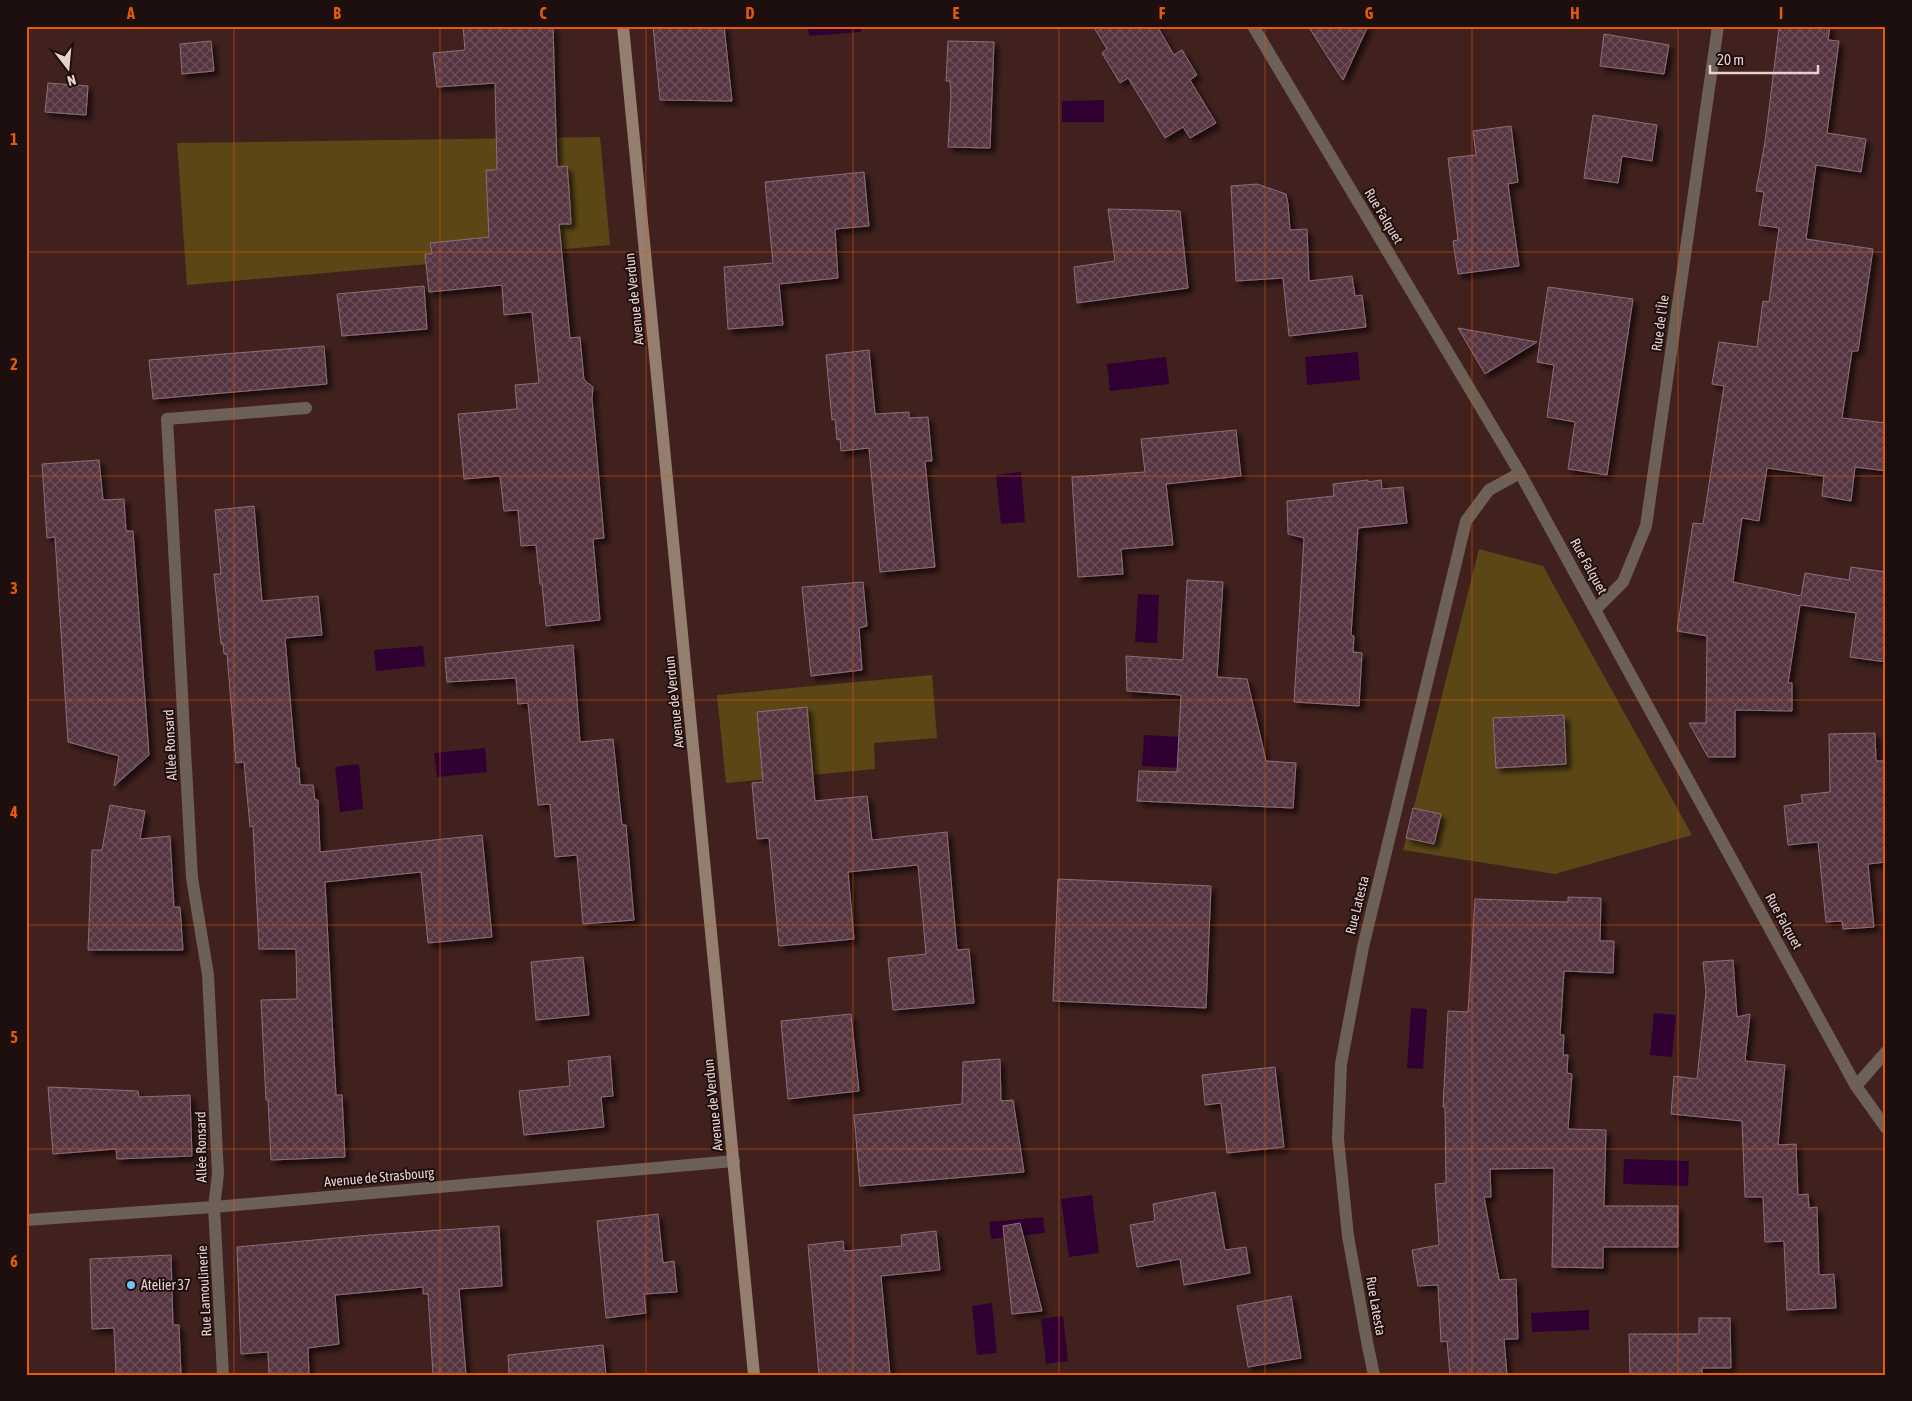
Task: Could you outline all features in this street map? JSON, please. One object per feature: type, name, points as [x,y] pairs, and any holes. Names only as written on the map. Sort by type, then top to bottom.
[{"type":"street","name":"Avenue de Verdun","points":[[623,26],[754,1375]]},
{"type":"street","name":"Rue Falquet","points":[[1253,26],[1520,473],[1856,1086],[1886,1128]]},
{"type":"street","name":"Rue de l'Île","points":[[1596,609],[1623,582],[1646,526],[1718,26]]},
{"type":"street","name":"Allée Ronsard","points":[[214,1207],[218,1174],[208,975],[192,878],[167,419],[306,408]]},
{"type":"street","name":"Rue Latesta","points":[[1374,1375],[1348,1236],[1339,1149],[1341,1064],[1363,947],[1466,521],[1489,490],[1520,473]]},
{"type":"street","points":[[1856,1086],[1886,1052]]},
{"type":"street","name":"Avenue de Strasbourg","points":[[26,1220],[214,1207],[734,1161]]},
{"type":"street","name":"Rue Lamoulinerie","points":[[214,1207],[223,1375]]},
{"type":"shaded area","points":[[808,26],[860,26],[861,32],[809,36]]},
{"type":"shaded area","points":[[1104,100],[1104,122],[1062,122],[1062,101]]},
{"type":"shaded area","points":[[600,137],[610,245],[477,257],[473,260],[187,285],[177,143]]},
{"type":"shaded area","points":[[1358,352],[1360,380],[1307,385],[1305,357]]},
{"type":"shaded area","points":[[1166,357],[1169,384],[1110,391],[1107,364]]},
{"type":"shaded area","points":[[1021,472],[1025,522],[1001,524],[996,475]]},
{"type":"shaded area","points":[[1479,549],[1543,566],[1692,835],[1555,874],[1403,850]]},
{"type":"shaded area","points":[[1138,594],[1159,595],[1157,643],[1135,642]]},
{"type":"shaded area","points":[[423,646],[425,666],[376,671],[374,650]]},
{"type":"shaded area","points":[[932,675],[937,738],[874,743],[875,769],[726,783],[717,695]]},
{"type":"shaded area","points":[[1144,735],[1181,737],[1180,768],[1142,766]]},
{"type":"shaded area","points":[[485,748],[487,772],[437,777],[434,753]]},
{"type":"shaded area","points":[[359,764],[363,809],[340,812],[335,767]]},
{"type":"shaded area","points":[[1411,1008],[1427,1009],[1423,1069],[1407,1068]]},
{"type":"shaded area","points":[[1654,1013],[1676,1015],[1672,1057],[1650,1055]]},
{"type":"shaded area","points":[[1624,1159],[1689,1161],[1688,1186],[1623,1184]]},
{"type":"shaded area","points":[[1092,1195],[1099,1253],[1069,1257],[1061,1199]]},
{"type":"shaded area","points":[[1043,1217],[1045,1233],[991,1239],[989,1222]]},
{"type":"shaded area","points":[[992,1303],[997,1353],[977,1355],[972,1306]]},
{"type":"shaded area","points":[[1589,1310],[1589,1330],[1532,1332],[1531,1313]]},
{"type":"shaded area","points":[[1063,1316],[1068,1361],[1046,1364],[1041,1319]]},
{"type":"building","points":[[463,26],[553,26],[557,167],[567,166],[571,224],[559,224],[570,338],[580,337],[584,380],[593,387],[592,399],[604,538],[593,539],[600,620],[546,626],[536,545],[521,546],[518,510],[504,511],[500,476],[464,479],[458,414],[517,409],[515,385],[539,383],[532,312],[504,315],[502,285],[429,292],[425,254],[432,254],[430,243],[489,237],[486,170],[497,170],[495,83],[437,87],[433,53],[465,50]]},
{"type":"building","points":[[653,26],[724,26],[732,101],[660,100]]},
{"type":"building","points":[[1093,26],[1157,26],[1174,55],[1182,50],[1197,75],[1190,80],[1216,123],[1190,138],[1183,127],[1165,138],[1128,78],[1120,83],[1102,53],[1107,49]]},
{"type":"building","points":[[1308,26],[1368,26],[1343,80],[1329,59]]},
{"type":"building","points":[[1786,26],[1830,26],[1828,40],[1839,41],[1827,133],[1866,139],[1861,172],[1816,165],[1806,239],[1873,249],[1858,351],[1852,351],[1842,418],[1886,423],[1886,471],[1855,467],[1851,501],[1822,496],[1824,476],[1767,468],[1759,521],[1742,518],[1733,582],[1801,596],[1805,573],[1849,580],[1851,567],[1886,572],[1886,662],[1850,657],[1856,613],[1800,605],[1788,683],[1792,683],[1792,711],[1735,710],[1735,757],[1708,757],[1689,723],[1706,723],[1707,636],[1677,631],[1693,523],[1703,524],[1724,386],[1712,384],[1719,342],[1757,347],[1763,301],[1769,302],[1779,228],[1759,225],[1764,192],[1756,191],[1765,142],[1779,28],[1786,28]]},
{"type":"building","points":[[1604,34],[1669,45],[1664,74],[1600,66]]},
{"type":"building","points":[[211,41],[214,71],[182,74],[180,44]]},
{"type":"building","points":[[948,41],[994,42],[990,148],[948,147],[951,96],[950,81],[946,81]]},
{"type":"building","points":[[48,83],[88,86],[86,115],[45,112]]},
{"type":"building","points":[[1593,115],[1657,125],[1652,161],[1622,156],[1618,183],[1584,178]]},
{"type":"building","points":[[1511,126],[1518,182],[1508,184],[1519,266],[1458,274],[1453,241],[1458,240],[1448,158],[1476,155],[1473,131]]},
{"type":"building","points":[[864,172],[869,226],[835,229],[838,278],[779,284],[783,325],[728,329],[724,267],[773,263],[765,182]]},
{"type":"building","points":[[1257,184],[1286,194],[1290,230],[1307,229],[1309,281],[1352,276],[1355,296],[1362,295],[1366,327],[1289,336],[1283,278],[1236,281],[1231,186]]},
{"type":"building","points":[[1108,209],[1180,211],[1188,288],[1077,303],[1074,267],[1115,261]]},
{"type":"building","points":[[424,286],[427,329],[342,336],[337,294]]},
{"type":"building","points":[[1548,287],[1633,299],[1607,475],[1568,469],[1575,422],[1547,417],[1554,365],[1537,362]]},
{"type":"building","points":[[1458,328],[1537,342],[1485,374]]},
{"type":"building","points":[[324,346],[327,384],[153,399],[149,360]]},
{"type":"building","points":[[869,350],[875,414],[909,412],[909,418],[928,417],[932,461],[925,461],[935,567],[880,572],[869,448],[841,451],[840,439],[837,440],[835,419],[832,420],[826,355]]},
{"type":"building","points":[[1236,430],[1241,476],[1166,484],[1173,545],[1121,549],[1123,574],[1078,577],[1072,477],[1145,472],[1141,439]]},
{"type":"building","points":[[99,460],[103,500],[124,499],[126,531],[133,531],[149,755],[114,786],[119,756],[68,742],[55,537],[47,538],[42,464]]},
{"type":"building","points":[[1368,480],[1368,482],[1381,480],[1382,489],[1403,487],[1407,523],[1358,528],[1351,635],[1354,636],[1353,652],[1362,653],[1359,706],[1294,702],[1304,538],[1288,534],[1287,501],[1334,496],[1333,484]]},
{"type":"building","points":[[254,506],[262,601],[318,596],[322,635],[285,638],[296,768],[299,768],[300,785],[313,785],[315,800],[318,800],[320,852],[482,835],[492,937],[428,943],[421,872],[325,882],[336,1095],[342,1095],[345,1157],[271,1160],[261,1000],[297,999],[296,949],[259,949],[253,826],[250,827],[244,762],[236,763],[227,654],[224,654],[223,644],[221,644],[214,574],[221,574],[215,510]]},
{"type":"building","points":[[1187,580],[1223,582],[1217,677],[1247,679],[1266,761],[1296,763],[1293,808],[1137,801],[1139,771],[1177,772],[1181,695],[1127,691],[1126,656],[1183,660]]},
{"type":"building","points":[[863,582],[867,626],[859,628],[862,670],[811,676],[802,587]]},
{"type":"building","points":[[573,645],[580,742],[613,739],[622,825],[626,825],[634,920],[583,924],[577,855],[555,857],[550,804],[538,805],[528,703],[518,704],[516,678],[447,682],[445,658]]},
{"type":"building","points":[[807,707],[815,801],[867,796],[872,840],[947,832],[957,950],[969,949],[974,1003],[893,1010],[888,958],[926,954],[918,865],[848,872],[854,939],[779,946],[769,838],[757,839],[752,783],[763,782],[757,712]]},
{"type":"building","points":[[1564,715],[1566,764],[1496,768],[1493,718]]},
{"type":"building","points":[[1875,733],[1876,761],[1886,761],[1886,862],[1868,864],[1874,927],[1843,929],[1842,921],[1826,922],[1818,842],[1788,845],[1784,806],[1803,803],[1801,795],[1830,792],[1829,734]]},
{"type":"building","points":[[110,805],[145,811],[140,839],[170,836],[174,907],[180,907],[183,950],[88,950],[92,850],[102,850]]},
{"type":"building","points":[[1413,808],[1441,814],[1434,844],[1406,838]]},
{"type":"building","points":[[1058,879],[1211,886],[1206,1008],[1053,1001]]},
{"type":"building","points":[[1568,897],[1601,898],[1600,941],[1614,941],[1613,973],[1564,971],[1560,1035],[1564,1035],[1563,1055],[1568,1055],[1567,1073],[1572,1074],[1568,1129],[1606,1130],[1604,1206],[1678,1206],[1678,1247],[1603,1247],[1603,1268],[1552,1267],[1554,1168],[1490,1169],[1491,1197],[1484,1197],[1499,1280],[1516,1279],[1518,1339],[1504,1339],[1507,1375],[1450,1375],[1447,1341],[1441,1342],[1438,1285],[1418,1286],[1412,1250],[1439,1245],[1435,1184],[1446,1183],[1445,1107],[1443,1107],[1448,1011],[1468,1012],[1475,899],[1568,902]]},
{"type":"building","points":[[583,957],[589,1015],[536,1020],[531,962]]},
{"type":"building","points":[[1733,960],[1737,1017],[1750,1014],[1745,1061],[1785,1065],[1778,1145],[1796,1144],[1798,1195],[1808,1194],[1809,1208],[1817,1207],[1819,1275],[1834,1274],[1836,1308],[1787,1310],[1784,1241],[1765,1242],[1763,1197],[1745,1197],[1742,1121],[1671,1114],[1674,1076],[1697,1079],[1706,992],[1703,962]]},
{"type":"building","points":[[851,1014],[859,1091],[788,1099],[781,1021]]},
{"type":"building","points":[[610,1056],[613,1096],[601,1097],[604,1127],[524,1135],[519,1091],[570,1086],[568,1061]]},
{"type":"building","points":[[1000,1059],[1001,1101],[1013,1100],[1024,1172],[860,1186],[854,1115],[962,1104],[963,1062]]},
{"type":"building","points":[[1275,1067],[1284,1147],[1227,1153],[1221,1103],[1205,1105],[1202,1075]]},
{"type":"building","points":[[48,1087],[138,1091],[139,1097],[190,1095],[192,1156],[117,1159],[116,1149],[53,1154]]},
{"type":"building","points":[[1215,1192],[1225,1250],[1246,1247],[1250,1273],[1184,1285],[1180,1259],[1137,1267],[1130,1225],[1155,1221],[1153,1204]]},
{"type":"building","points":[[658,1214],[663,1263],[674,1261],[677,1292],[644,1294],[646,1313],[606,1318],[597,1221]]},
{"type":"building","points":[[1020,1223],[1042,1311],[1012,1314],[1003,1226]]},
{"type":"building","points":[[499,1226],[502,1286],[459,1289],[466,1375],[433,1375],[428,1294],[423,1294],[423,1287],[335,1295],[339,1344],[308,1348],[309,1375],[269,1375],[268,1352],[241,1354],[237,1247]]},
{"type":"building","points":[[936,1231],[940,1270],[881,1276],[890,1375],[819,1375],[808,1245],[843,1241],[844,1251],[902,1246],[901,1235]]},
{"type":"building","name":"Atelier 37","points":[[171,1255],[173,1325],[179,1325],[181,1375],[116,1375],[114,1328],[92,1329],[90,1259]]},
{"type":"building","points":[[1291,1296],[1301,1358],[1248,1367],[1237,1306]]},
{"type":"building","points":[[1699,1318],[1730,1318],[1731,1368],[1702,1368],[1702,1375],[1630,1375],[1629,1334],[1699,1334]]},
{"type":"building","points":[[603,1345],[606,1375],[509,1375],[508,1355]]},
{"type":"place","name":"Atelier 37","points":[[131,1285]]}]
